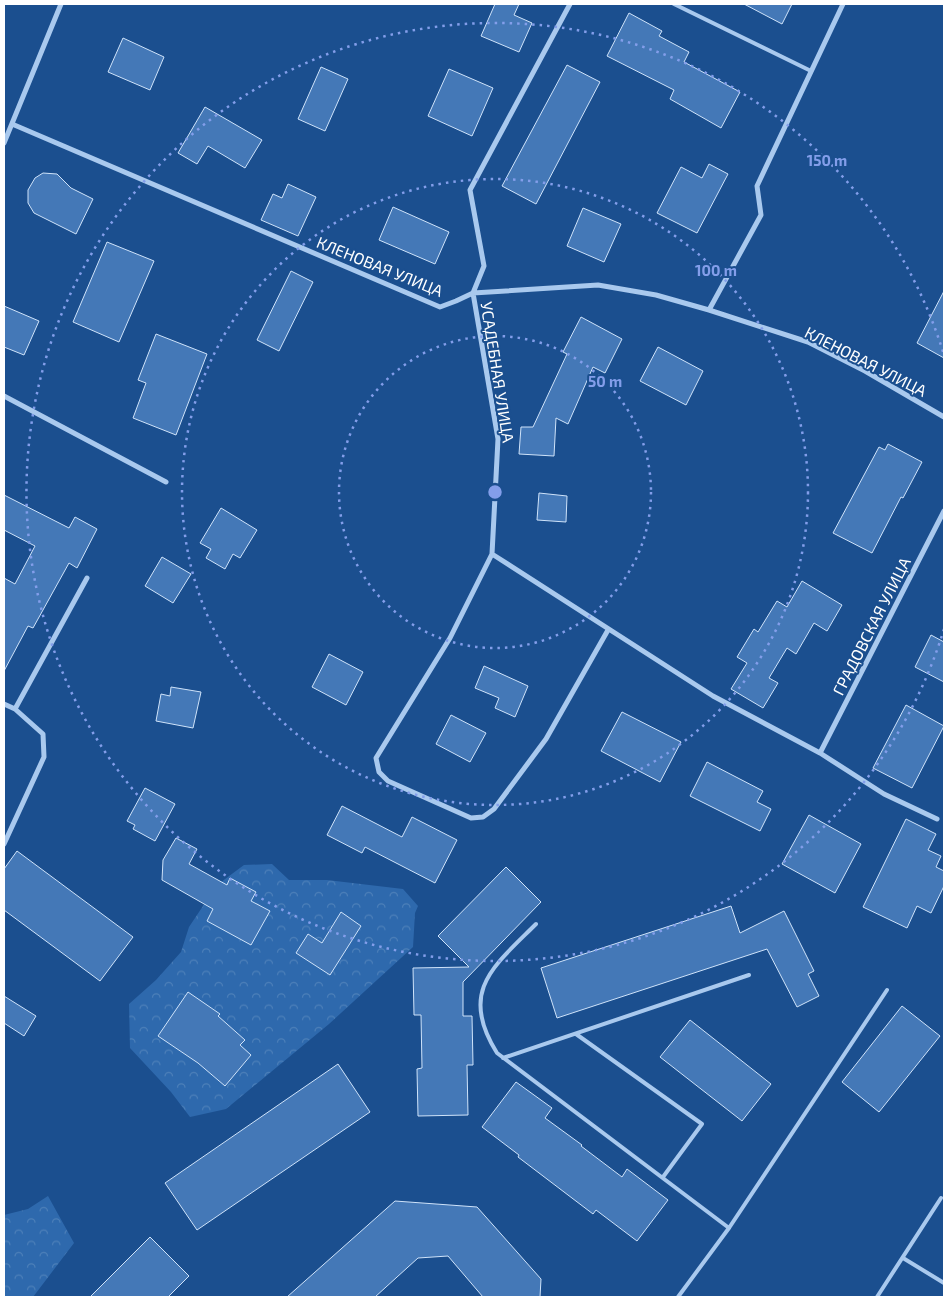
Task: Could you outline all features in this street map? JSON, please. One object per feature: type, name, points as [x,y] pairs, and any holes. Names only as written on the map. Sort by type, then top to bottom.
[{"type":"street","points":[[4,143],[61,4]]},
{"type":"street","name":"УСАДЕБНАЯ УЛИЦА","points":[[570,4],[470,190],[484,266],[473,293],[498,440],[492,554],[450,638],[376,758],[379,772],[388,781],[471,818],[483,817],[494,809],[546,740],[608,630]]},
{"type":"street","points":[[709,310],[761,214],[757,186],[843,4]]},
{"type":"street","name":"КЛЕНОВАЯ УЛИЦА","points":[[12,124],[440,307],[473,293],[598,286],[656,294],[808,342],[865,371],[944,416]]},
{"type":"street","points":[[4,396],[166,482]]},
{"type":"street","name":"ГРАДОВСКАЯ УЛИЦА","points":[[820,753],[944,511]]},
{"type":"street","points":[[492,554],[713,696],[820,753],[884,794],[937,819]]},
{"type":"street","points":[[15,709],[87,578]]},
{"type":"street","points":[[4,704],[15,709],[43,734],[44,757],[4,844]]},
{"type":"lane","points":[[674,4],[811,71]]},
{"type":"lane","points":[[536,924],[495,966],[486,978],[480,995],[482,1018],[488,1040],[496,1053],[729,1228]]},
{"type":"lane","points":[[503,1058],[749,975]]},
{"type":"lane","points":[[678,1297],[729,1228],[887,990]]},
{"type":"lane","points":[[576,1034],[702,1124],[664,1178]]},
{"type":"lane","points":[[877,1297],[941,1198]]},
{"type":"lane","points":[[902,1258],[944,1283]]},
{"type":"green space","points":[[272,864],[289,880],[327,880],[403,889],[418,906],[415,913],[413,947],[329,1024],[226,1109],[190,1117],[171,1092],[130,1048],[129,1004],[156,980],[181,952],[189,927],[217,885],[244,865]]},
{"type":"green space","points":[[48,1196],[74,1243],[33,1297],[4,1297],[4,1215],[28,1209]]},
{"type":"building","points":[[495,4],[519,4],[514,15],[532,23],[519,52],[481,36]]},
{"type":"building","points":[[744,4],[792,4],[782,24]]},
{"type":"building","points":[[629,13],[662,31],[659,36],[689,52],[684,62],[740,92],[721,128],[670,99],[674,90],[607,56]]},
{"type":"building","points":[[123,38],[164,57],[150,90],[108,72]]},
{"type":"building","points":[[567,65],[600,82],[536,204],[502,186]]},
{"type":"building","points":[[321,67],[348,79],[325,131],[298,119]]},
{"type":"building","points":[[449,69],[493,88],[472,136],[428,116]]},
{"type":"building","points":[[205,107],[262,140],[245,168],[208,146],[197,164],[178,153]]},
{"type":"building","points":[[709,164],[728,174],[697,233],[657,213],[681,167],[702,178]]},
{"type":"building","points":[[43,173],[57,174],[71,188],[93,199],[76,234],[34,213],[28,203],[28,190],[35,178]]},
{"type":"building","points":[[288,184],[316,197],[298,236],[261,220],[273,194],[282,198]]},
{"type":"building","points":[[393,207],[449,232],[435,264],[379,240]]},
{"type":"building","points":[[583,208],[621,224],[604,262],[567,246]]},
{"type":"building","points":[[107,242],[154,261],[119,342],[73,322]]},
{"type":"building","points":[[291,271],[313,282],[279,351],[257,340]]},
{"type":"building","points":[[944,291],[944,358],[917,343]]},
{"type":"building","points":[[4,306],[39,321],[24,355],[4,347]]},
{"type":"building","points":[[581,317],[622,339],[605,373],[593,367],[568,424],[556,418],[554,456],[519,454],[521,427],[533,427],[567,354],[563,352]]},
{"type":"building","points":[[156,334],[207,354],[176,435],[133,418],[146,383],[138,380]]},
{"type":"building","points":[[658,347],[703,371],[686,405],[640,381]]},
{"type":"building","points":[[888,444],[922,462],[903,498],[901,497],[872,553],[833,533],[879,447],[885,450]]},
{"type":"building","points":[[539,493],[567,496],[566,522],[537,520]]},
{"type":"building","points":[[4,495],[69,528],[75,517],[97,529],[77,568],[69,563],[33,628],[28,626],[4,671],[4,578],[15,584],[35,546],[4,530]]},
{"type":"building","points":[[221,508],[257,530],[240,558],[233,554],[225,569],[206,558],[211,549],[200,543]]},
{"type":"building","points":[[162,557],[191,574],[173,603],[145,586]]},
{"type":"building","points":[[802,581],[842,605],[827,631],[814,623],[796,654],[787,648],[769,678],[778,683],[763,708],[731,689],[747,663],[737,657],[754,629],[758,632],[777,601],[787,607]]},
{"type":"building","points":[[931,635],[944,642],[944,682],[915,667]]},
{"type":"building","points":[[329,654],[363,672],[346,705],[312,687]]},
{"type":"building","points":[[484,666],[528,686],[515,717],[495,708],[499,698],[475,688]]},
{"type":"building","points":[[171,687],[201,692],[193,728],[156,721],[161,694],[170,696]]},
{"type":"building","points":[[906,705],[944,726],[912,788],[873,768]]},
{"type":"building","points":[[622,712],[681,742],[660,782],[601,751]]},
{"type":"building","points":[[451,715],[486,733],[470,762],[436,744]]},
{"type":"building","points":[[707,762],[763,791],[757,802],[771,809],[760,831],[690,796]]},
{"type":"building","points":[[145,788],[175,804],[155,841],[133,829],[135,825],[127,821]]},
{"type":"building","points":[[342,806],[402,837],[412,817],[457,840],[435,883],[365,847],[362,853],[327,835]]},
{"type":"building","points":[[809,815],[861,844],[835,893],[782,864]]},
{"type":"building","points":[[906,819],[936,834],[928,850],[941,856],[936,867],[944,871],[944,886],[931,913],[917,906],[907,928],[863,907]]},
{"type":"building","points":[[176,838],[197,849],[189,864],[227,885],[230,878],[256,892],[251,901],[270,911],[251,945],[207,921],[213,909],[162,880],[163,860]]},
{"type":"building","points":[[17,851],[133,937],[100,981],[4,910],[4,869]]},
{"type":"building","points":[[506,867],[541,902],[463,982],[463,1016],[472,1016],[473,1065],[467,1065],[468,1115],[418,1116],[417,1069],[422,1068],[421,1015],[414,1015],[413,968],[469,967],[438,936]]},
{"type":"building","points":[[731,906],[740,933],[784,911],[814,971],[808,974],[819,996],[797,1007],[767,949],[557,1018],[541,968]]},
{"type":"building","points":[[341,912],[361,926],[330,975],[296,953],[308,934],[322,943]]},
{"type":"building","points":[[188,992],[220,1014],[218,1016],[245,1040],[240,1045],[251,1055],[225,1086],[198,1063],[158,1036]]},
{"type":"building","points":[[4,996],[36,1016],[24,1036],[4,1023]]},
{"type":"building","points":[[902,1006],[940,1036],[879,1112],[842,1082]]},
{"type":"building","points":[[690,1020],[771,1084],[742,1121],[660,1057]]},
{"type":"building","points":[[338,1064],[370,1112],[197,1230],[165,1183]]},
{"type":"building","points":[[516,1082],[552,1108],[545,1118],[581,1146],[622,1177],[627,1169],[668,1200],[637,1241],[596,1210],[593,1214],[482,1127]]},
{"type":"building","points":[[395,1201],[477,1207],[541,1279],[540,1297],[483,1297],[448,1256],[418,1258],[375,1297],[287,1297]]},
{"type":"building","points":[[150,1237],[189,1276],[168,1297],[90,1297]]}]
